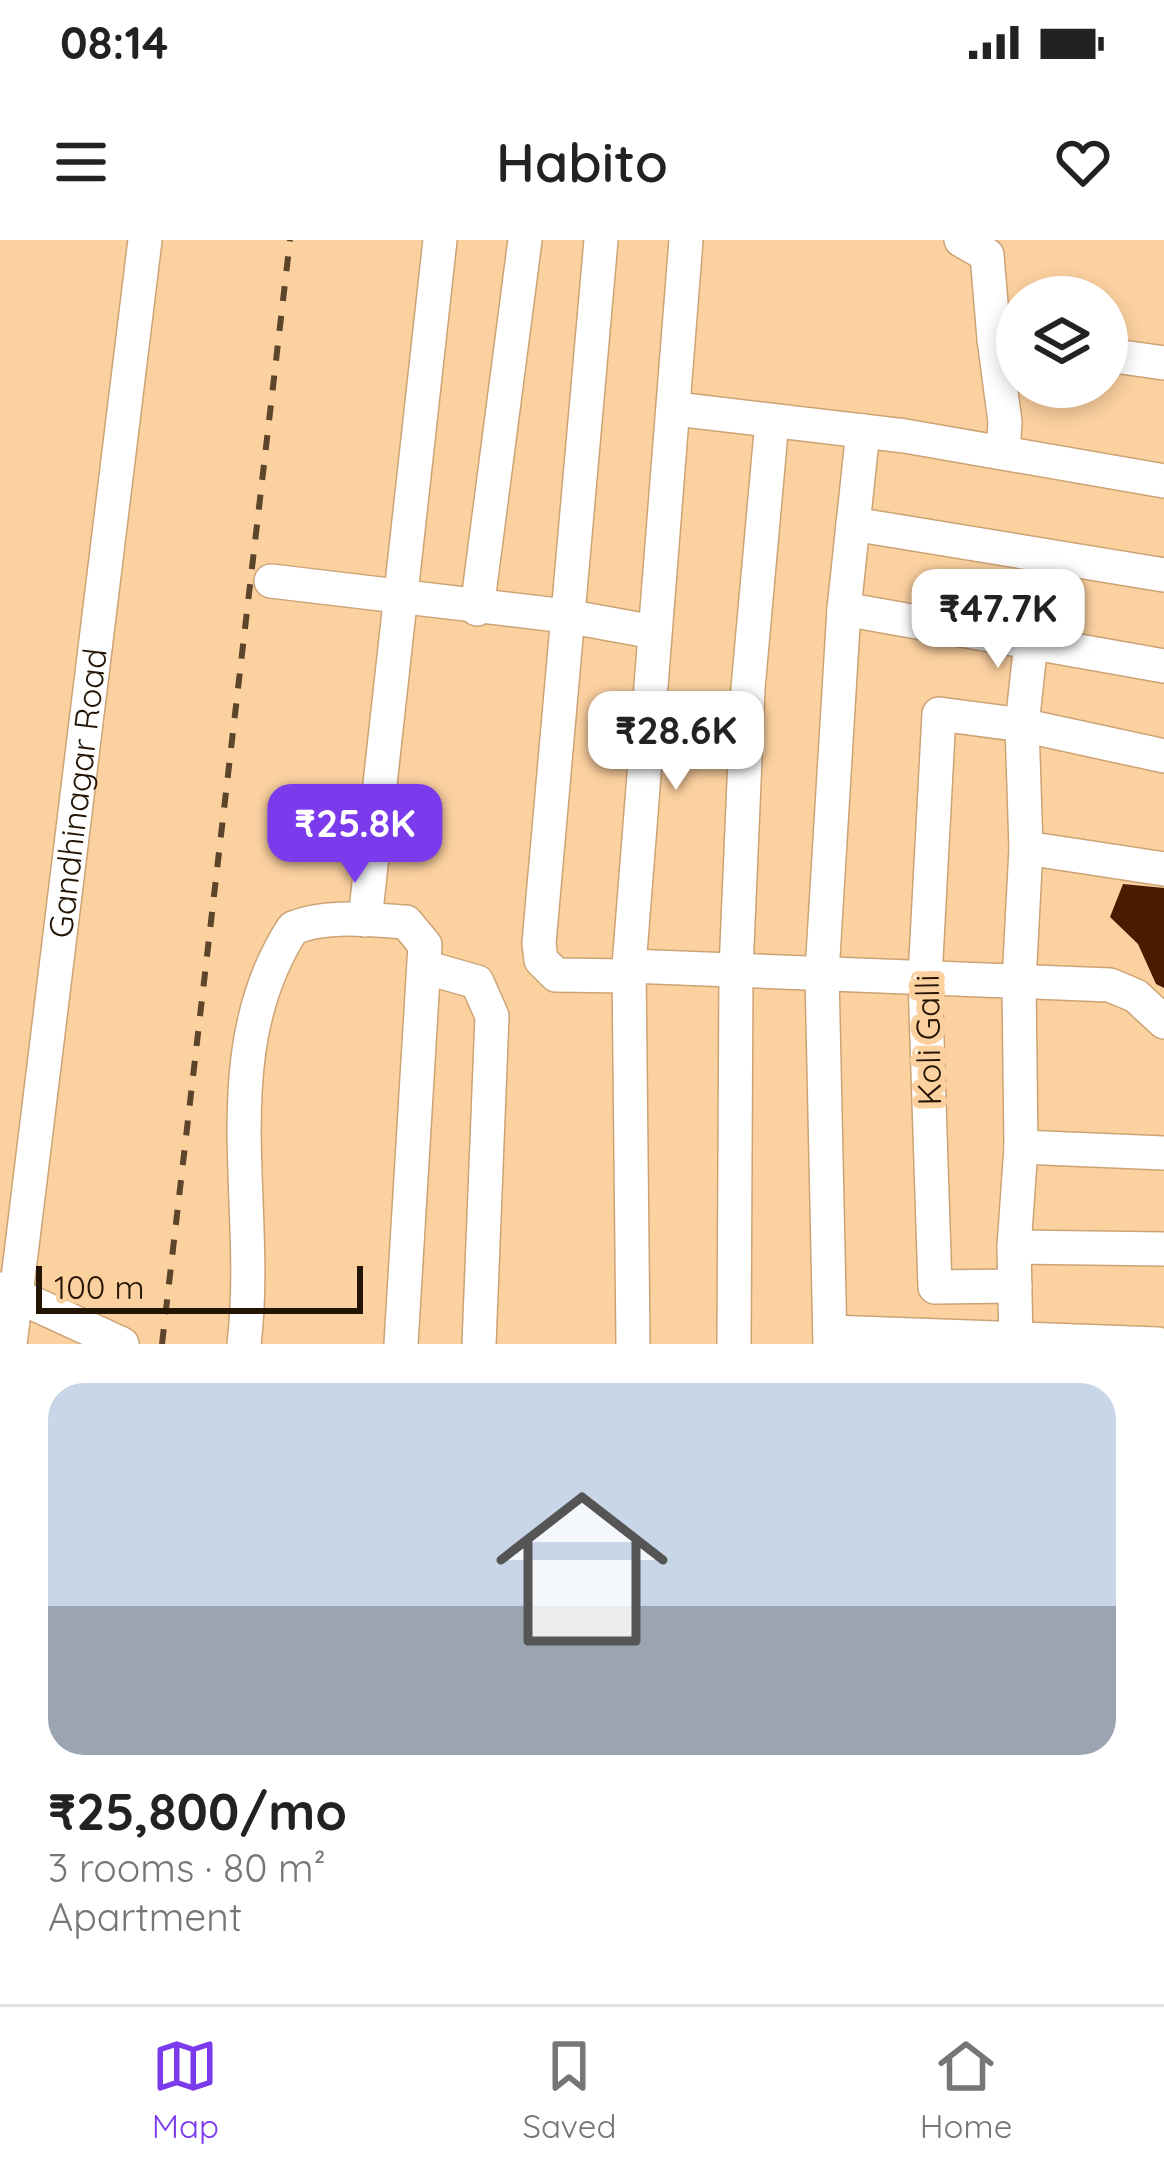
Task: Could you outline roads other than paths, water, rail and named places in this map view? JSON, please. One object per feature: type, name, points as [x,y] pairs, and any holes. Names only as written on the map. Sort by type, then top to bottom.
[{"type":"street","name":"Gandhinagar Road","points":[[10,1344],[8,1293],[145,240]]},
{"type":"street","points":[[365,920],[440,240]]},
{"type":"street","points":[[477,609],[525,240]]},
{"type":"street","points":[[601,240],[566,616],[541,960],[556,975],[736,970],[1122,988],[1164,1022]]},
{"type":"street","points":[[633,1344],[629,971],[686,240]]},
{"type":"street","points":[[962,240],[987,255],[996,298]]},
{"type":"street","points":[[1128,358],[1164,363]]},
{"type":"street","points":[[1003,452],[1005,408]]},
{"type":"street","points":[[676,409],[862,431],[1164,481]]},
{"type":"street","points":[[734,1344],[736,970],[748,688],[772,421]]},
{"type":"street","points":[[862,431],[844,609],[822,973],[830,1338],[1158,1344]]},
{"type":"street","points":[[853,524],[1164,575]]},
{"type":"street","points":[[271,581],[566,616],[654,632]]},
{"type":"street","points":[[844,609],[1164,666]]},
{"type":"street","points":[[1016,1341],[1019,982],[1026,848],[1022,724],[1030,642]]},
{"type":"street","name":"Koli Galli","points":[[1015,1286],[935,1287],[926,978],[939,714],[1022,724]]},
{"type":"street","points":[[1022,724],[1164,756]]},
{"type":"street","points":[[1026,848],[1164,869]]},
{"type":"street","points":[[244,1344],[244,1103],[256,1002],[293,928],[310,921],[365,920],[406,922],[416,928],[424,945],[400,1344]]},
{"type":"street","points":[[424,967],[477,982],[492,1016],[479,1344]]},
{"type":"street","points":[[1021,1147],[1164,1154]]},
{"type":"street","points":[[1014,1247],[1164,1249]]},
{"type":"street","points":[[8,1293],[122,1344]]},
{"type":"railway","points":[[162,1344],[290,240]]}]
